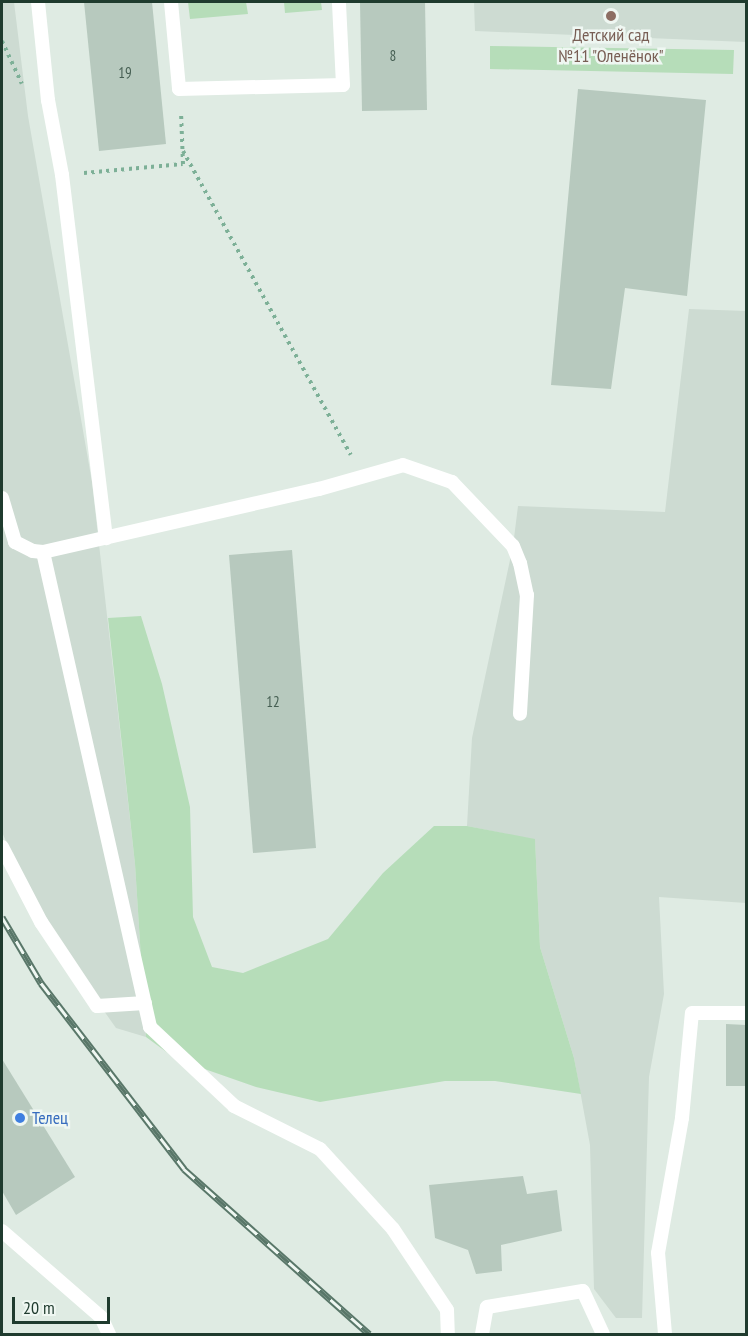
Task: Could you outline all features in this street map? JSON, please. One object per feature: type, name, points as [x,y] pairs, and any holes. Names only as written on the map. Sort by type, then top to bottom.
[{"type":"lane","points":[[38,2],[48,100],[62,175],[106,538]]},
{"type":"lane","points":[[171,2],[179,89],[343,85],[339,2]]},
{"type":"lane","points":[[2,498],[15,542],[33,551],[43,552],[319,489],[403,465],[452,482],[513,546],[527,595],[520,714]]},
{"type":"lane","points":[[43,552],[150,1027],[234,1106],[320,1149],[393,1229],[447,1310],[448,1335]]},
{"type":"lane","points":[[2,847],[35,914],[97,1006],[145,1003]]},
{"type":"lane","points":[[665,1335],[658,1253],[682,1118],[692,1013],[747,1013]]},
{"type":"lane","points":[[2,1231],[101,1317],[109,1335]]},
{"type":"lane","points":[[483,1335],[487,1307],[583,1291],[603,1335]]},
{"type":"path","points":[[62,175],[183,164],[179,89]]},
{"type":"path","points":[[183,151],[363,476]]},
{"type":"shaded area","points":[[2,2],[14,2],[28,116],[92,482],[135,864],[146,1037],[116,1028],[41,922],[2,832]]},
{"type":"shaded area","name":"Детский сад №11 \"Оленёнок\"","points":[[474,2],[746,2],[746,42],[475,31]]},
{"type":"shaded area","points":[[689,309],[746,311],[746,903],[659,897],[664,994],[649,1077],[642,1318],[616,1318],[594,1289],[590,1145],[574,1058],[540,947],[535,840],[467,826],[472,738],[513,546],[518,506],[665,512]]},
{"type":"green space","points":[[188,2],[246,2],[248,14],[190,19]]},
{"type":"green space","points":[[284,2],[321,2],[322,10],[285,13]]},
{"type":"green space","points":[[490,46],[734,50],[733,74],[490,69]]},
{"type":"green space","points":[[141,616],[162,684],[190,807],[193,917],[212,967],[243,973],[328,939],[383,873],[434,826],[467,826],[535,839],[540,947],[574,1058],[581,1094],[495,1081],[445,1081],[320,1102],[256,1087],[176,1059],[146,1037],[135,864],[108,618]]},
{"type":"building","points":[[84,2],[152,2],[166,144],[99,151]]},
{"type":"building","points":[[360,2],[425,2],[427,110],[362,111]]},
{"type":"building","points":[[578,89],[706,100],[687,296],[625,288],[611,389],[551,385]]},
{"type":"building","points":[[292,550],[316,848],[253,853],[229,555]]},
{"type":"building","points":[[726,1024],[746,1025],[746,1086],[726,1086]]},
{"type":"building","name":"Телец","points":[[2,1059],[75,1177],[16,1215],[2,1191]]},
{"type":"building","points":[[523,1176],[527,1194],[557,1190],[562,1231],[501,1245],[502,1271],[476,1274],[468,1250],[435,1238],[429,1185]]},
{"type":"railway","points":[[2,917],[41,983],[184,1169],[369,1334]]},
{"type":"place","name":"Детский сад №11 \"Оленёнок\"","points":[[611,16]]},
{"type":"place","name":"Телец","points":[[20,1118]]}]
